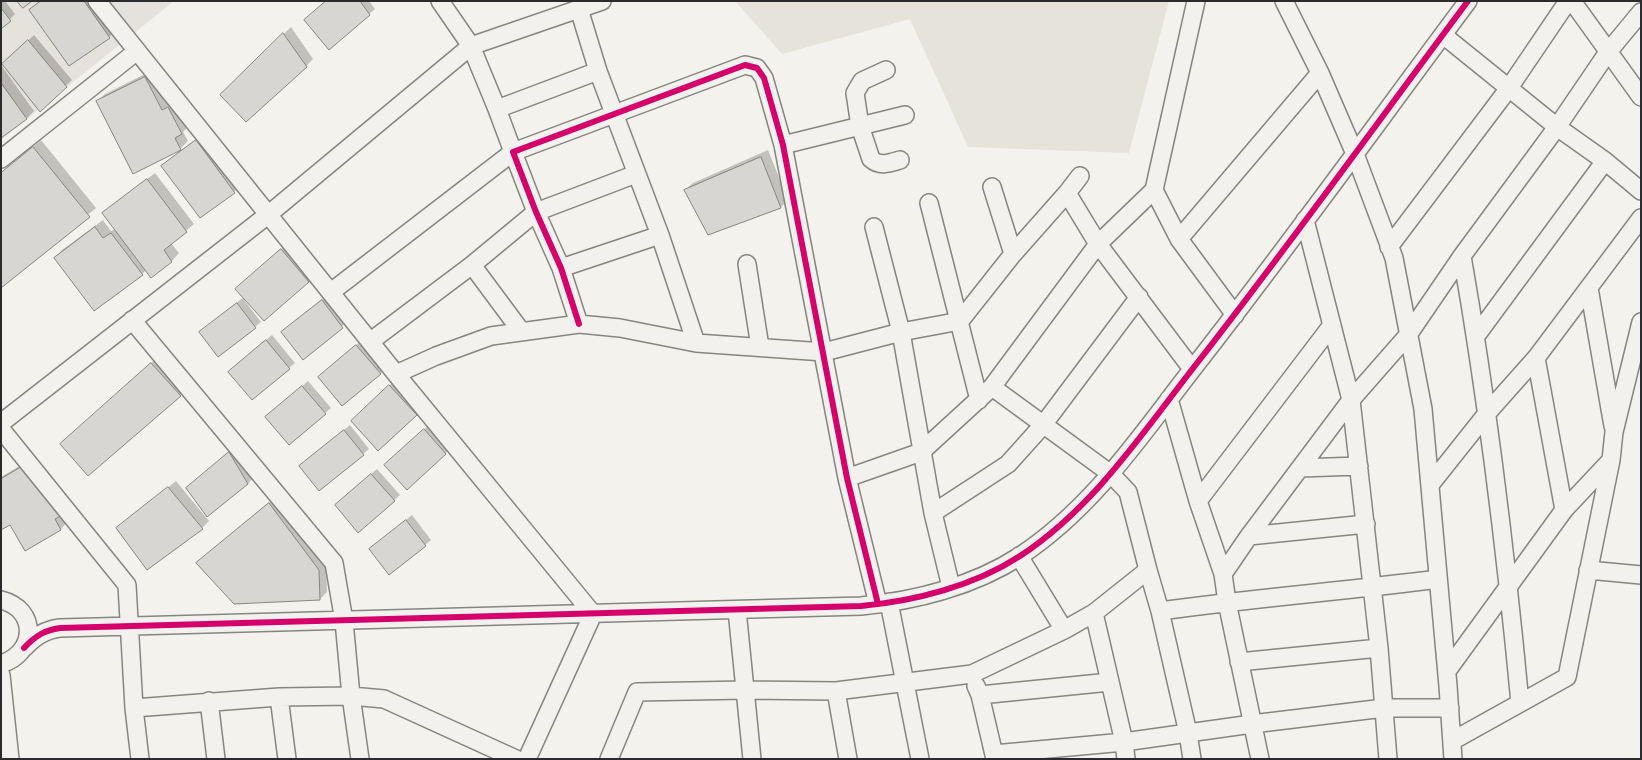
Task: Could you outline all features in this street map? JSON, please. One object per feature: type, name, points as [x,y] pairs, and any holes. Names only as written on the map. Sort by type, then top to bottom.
[{"type":"street","points":[[97,1],[396,374],[593,614]]},
{"type":"street","points":[[440,1],[471,46],[497,109],[536,212],[561,268],[579,324]]},
{"type":"street","points":[[1,423],[269,214],[471,46],[602,1]]},
{"type":"street","points":[[847,478],[921,452],[979,400],[992,387],[1098,244],[1154,190],[1196,1]]},
{"type":"street","points":[[1284,1],[1320,73],[1355,154],[1394,258],[1423,409],[1447,671],[1453,759]]},
{"type":"street","points":[[1,664],[18,656],[38,635],[60,628],[737,610],[884,603],[951,587],[986,574],[1019,556],[1045,537],[1083,504],[1120,464],[1235,315],[1468,1]]},
{"type":"street","points":[[1389,246],[1509,88],[1568,1]]},
{"type":"street","points":[[1572,1],[1641,97]]},
{"type":"street","points":[[579,9],[598,71],[660,235],[696,343]]},
{"type":"street","points":[[1223,574],[1249,536],[1351,400],[1408,335],[1462,256],[1557,127],[1608,52],[1641,12]]},
{"type":"street","points":[[1443,35],[1557,127],[1605,161],[1641,192]]},
{"type":"street","points":[[1,159],[137,51]]},
{"type":"street","points":[[331,292],[513,152],[745,65],[757,68],[764,78],[783,145],[847,478],[884,603],[905,683],[920,759]]},
{"type":"street","points":[[886,70],[862,81],[855,93],[860,126],[871,160],[875,163],[882,164],[900,160]]},
{"type":"street","points":[[497,109],[598,71]]},
{"type":"street","points":[[1179,239],[1320,73]]},
{"type":"street","points":[[783,145],[905,115]]},
{"type":"street","points":[[1476,336],[1605,161]]},
{"type":"street","points":[[371,341],[472,265],[536,212],[636,174]]},
{"type":"street","points":[[396,374],[436,356],[491,336],[579,324],[620,328],[696,343],[824,352],[901,332],[960,321],[1013,254],[1067,193],[1080,176]]},
{"type":"street","points":[[992,187],[1013,254]]},
{"type":"street","points":[[1154,190],[1179,239],[1235,315]]},
{"type":"street","points":[[1067,193],[1098,244],[1192,370]]},
{"type":"street","points":[[930,203],[979,400]]},
{"type":"street","points":[[1430,485],[1488,412],[1536,358],[1641,218]]},
{"type":"street","points":[[1305,220],[1351,400],[1373,588],[1388,759]]},
{"type":"street","points":[[874,226],[901,332],[933,514],[951,587]]},
{"type":"street","points":[[561,268],[660,235]]},
{"type":"street","points":[[1462,256],[1488,412],[1509,583],[1520,704]]},
{"type":"street","points":[[747,264],[760,347]]},
{"type":"street","points":[[472,265],[521,331]]},
{"type":"street","points":[[1589,288],[1614,432]]},
{"type":"street","points":[[933,514],[1008,464],[1043,425],[1139,297]]},
{"type":"street","points":[[132,320],[334,563],[344,621],[351,696],[360,759]]},
{"type":"street","points":[[1452,741],[1567,678],[1611,460],[1614,432],[1641,322]]},
{"type":"street","points":[[1198,501],[1332,325]]},
{"type":"street","points":[[1536,358],[1564,510]]},
{"type":"street","points":[[992,387],[1111,474],[1128,492],[1160,611],[1188,732],[1192,759]]},
{"type":"street","points":[[1170,399],[1198,501],[1223,574],[1227,602],[1260,759]]},
{"type":"street","points":[[1,429],[127,586],[134,708],[140,759]]},
{"type":"street","points":[[1447,671],[1509,583],[1564,510],[1611,460]]},
{"type":"street","points":[[1300,468],[1359,466]]},
{"type":"street","points":[[1249,536],[1366,524]]},
{"type":"street","points":[[1019,556],[1064,630]]},
{"type":"street","points":[[609,759],[637,692],[745,690],[836,691],[972,674],[1064,630],[1094,613],[1148,570]]},
{"type":"street","points":[[1588,570],[1641,575]]},
{"type":"street","points":[[1160,611],[1227,602],[1373,588],[1438,579]]},
{"type":"street","points":[[1,600],[10,602],[22,613],[36,622],[60,628]]},
{"type":"street","points":[[737,610],[752,759]]},
{"type":"street","points":[[22,613],[28,630],[24,648]]},
{"type":"street","points":[[1094,613],[1124,742],[1126,759]]},
{"type":"street","points":[[527,759],[593,614]]},
{"type":"street","points":[[1239,662],[1379,648]]},
{"type":"street","points":[[972,674],[980,695],[994,757],[1124,742],[1188,732],[1384,708],[1450,708]]},
{"type":"street","points":[[1,675],[10,759]]},
{"type":"street","points":[[980,695],[1110,682]]},
{"type":"street","points":[[836,691],[848,759]]},
{"type":"street","points":[[134,708],[209,701],[279,697],[351,696],[384,699],[516,759]]},
{"type":"street","points":[[279,697],[287,759]]},
{"type":"street","points":[[209,701],[216,759]]},
{"type":"shaded area","points":[[1,1],[174,1],[1,140]]},
{"type":"shaded area","points":[[735,1],[1169,1],[1129,153],[968,147],[910,19],[782,54]]},
{"type":"building","points":[[17,1],[32,1],[23,8]]},
{"type":"building","points":[[41,1],[84,1],[110,38],[69,66],[29,10]]},
{"type":"building","points":[[326,1],[360,1],[370,15],[329,50],[304,20]]},
{"type":"building","points":[[1,8],[11,21],[1,29]]},
{"type":"building","points":[[283,33],[307,67],[246,122],[220,95]]},
{"type":"building","points":[[28,40],[67,87],[40,112],[2,64]]},
{"type":"building","points":[[145,77],[162,110],[168,107],[182,134],[175,138],[181,150],[133,174],[96,101]]},
{"type":"building","points":[[1,83],[27,119],[1,138]]},
{"type":"building","points":[[196,140],[235,193],[200,218],[161,166]]},
{"type":"building","points":[[33,147],[90,217],[1,288],[1,173]]},
{"type":"building","points":[[761,157],[781,208],[708,235],[684,190]]},
{"type":"building","points":[[147,179],[187,232],[164,250],[172,262],[151,278],[102,213]]},
{"type":"building","points":[[95,227],[103,238],[111,233],[143,275],[94,311],[54,258]]},
{"type":"building","points":[[281,249],[309,282],[264,321],[235,289]]},
{"type":"building","points":[[322,300],[343,328],[303,360],[281,332]]},
{"type":"building","points":[[237,303],[256,328],[218,357],[199,332]]},
{"type":"building","points":[[266,340],[290,369],[252,400],[228,372]]},
{"type":"building","points":[[356,345],[381,374],[342,406],[318,377]]},
{"type":"building","points":[[151,363],[181,396],[88,476],[60,444]]},
{"type":"building","points":[[389,385],[417,415],[378,451],[351,421]]},
{"type":"building","points":[[302,386],[326,414],[289,445],[265,417]]},
{"type":"building","points":[[424,429],[446,454],[407,490],[384,465]]},
{"type":"building","points":[[344,430],[364,455],[319,491],[299,466]]},
{"type":"building","points":[[229,452],[248,484],[207,517],[186,488]]},
{"type":"building","points":[[23,466],[62,515],[55,519],[61,530],[25,551],[10,525],[1,530],[1,479]]},
{"type":"building","points":[[371,474],[395,501],[358,533],[335,505]]},
{"type":"building","points":[[168,487],[203,529],[147,570],[116,528]]},
{"type":"building","points":[[269,503],[319,570],[320,600],[234,604],[196,563]]},
{"type":"building","points":[[406,520],[426,546],[389,575],[369,549]]},
{"type":"cycle path","points":[[24,648],[40,634],[60,628],[861,606],[881,604],[923,596],[964,584],[983,576],[1020,556],[1046,537],[1071,516],[1114,469],[1135,444],[1264,276],[1468,1]]},
{"type":"cycle path","points":[[579,324],[561,268],[536,212],[513,152],[745,65],[757,68],[764,78],[783,145],[847,478],[878,604]]}]
